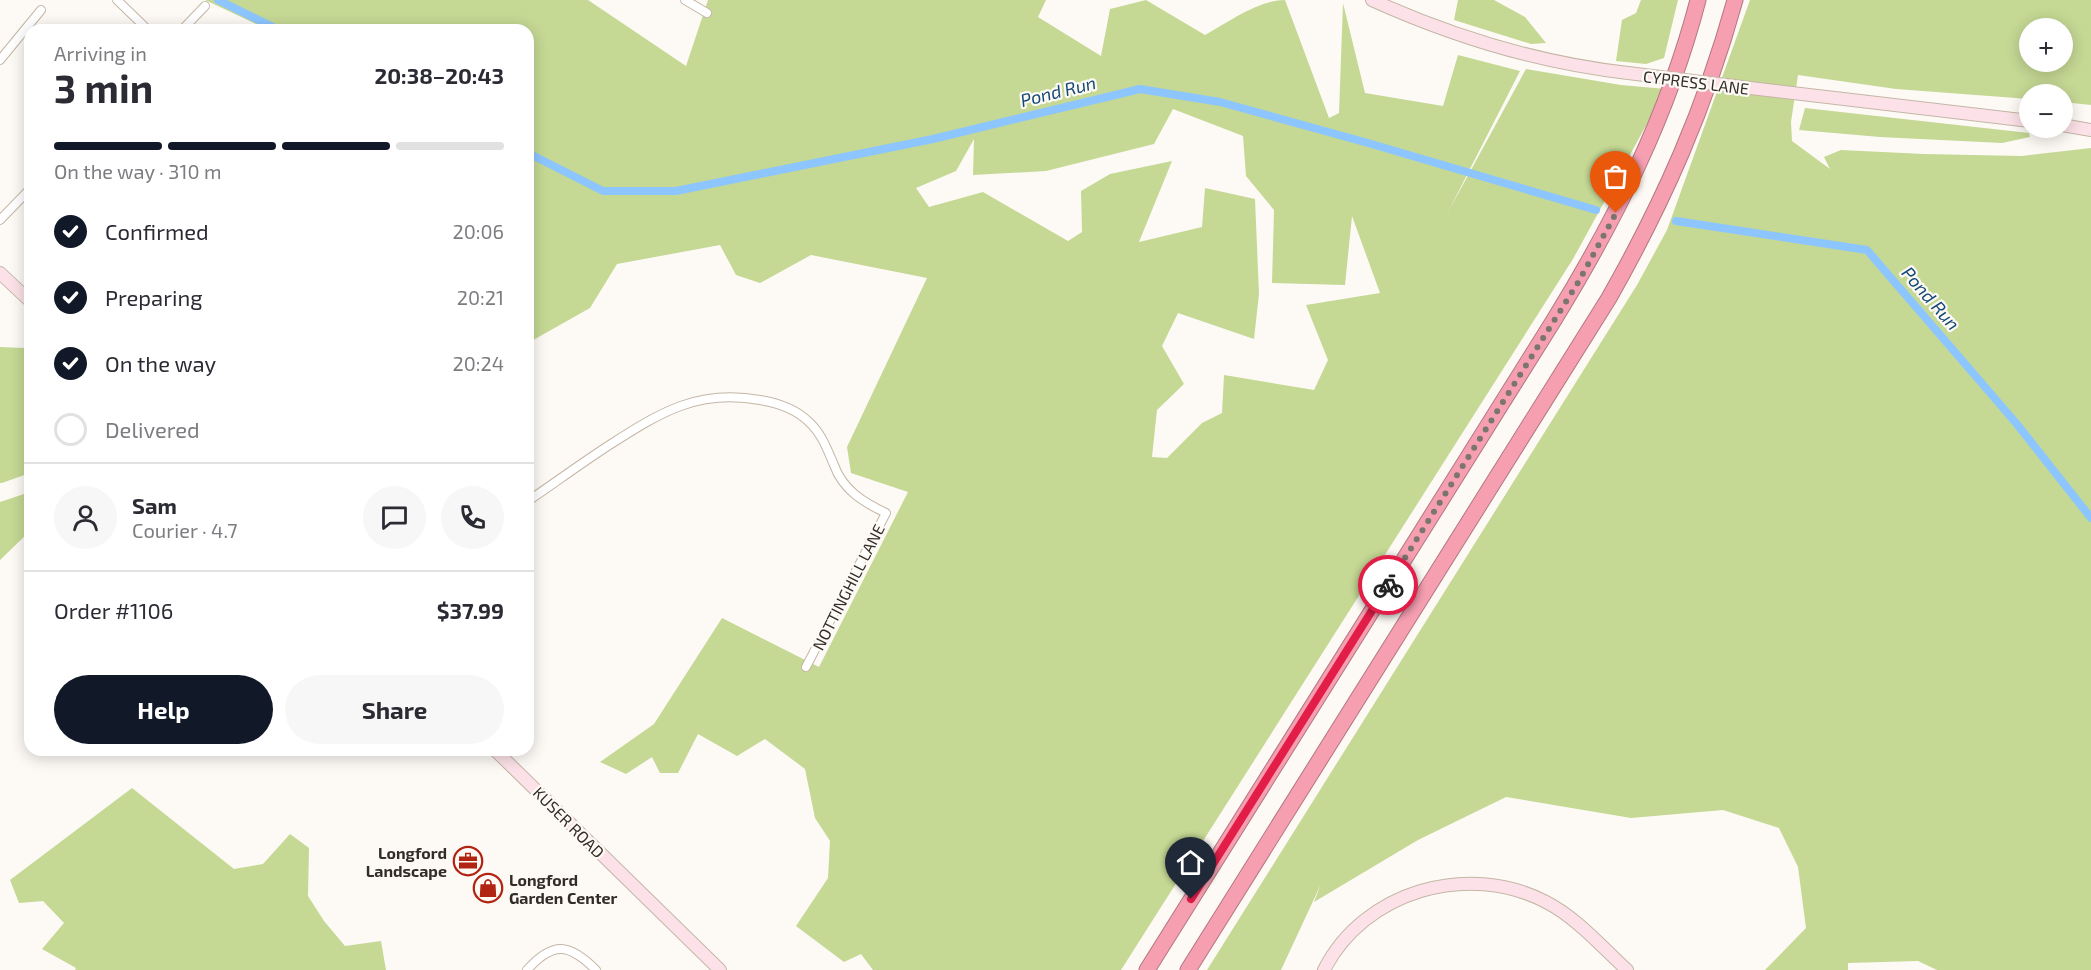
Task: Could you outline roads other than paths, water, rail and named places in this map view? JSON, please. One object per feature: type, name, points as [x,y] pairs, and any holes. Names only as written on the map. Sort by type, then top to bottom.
[{"type":"highway","points":[[1147,970],[1596,250],[1656,127],[1681,60],[1698,0]]},
{"type":"highway","points":[[1188,970],[1621,278],[1682,157],[1735,0]]},
{"type":"street","points":[[117,0],[142,24]]},
{"type":"street","points":[[685,0],[707,13]]},
{"type":"street","name":"CYPRESS LANE","points":[[1372,0],[1442,29],[1555,62],[1628,74],[2019,120]]},
{"type":"street","points":[[188,24],[205,6]]},
{"type":"street","points":[[30,24],[41,10]]},
{"type":"street","points":[[0,60],[24,31]]},
{"type":"street","points":[[2073,127],[2091,130]]},
{"type":"street","points":[[0,220],[24,195]]},
{"type":"street","points":[[0,273],[24,295]]},
{"type":"street","name":"NOTTINGHILL LANE","points":[[534,497],[652,417],[686,403],[719,397],[750,398],[797,412],[817,430],[825,441],[837,471],[847,487],[867,503],[886,513],[806,667]]},
{"type":"street","name":"KUSER ROAD","points":[[501,756],[720,970]]},
{"type":"street","points":[[1324,970],[1347,937],[1384,906],[1436,886],[1473,883],[1510,888],[1545,902],[1574,921],[1626,970]]},
{"type":"street","points":[[527,970],[540,956],[550,950],[565,948],[579,955],[596,970]]},
{"type":"waterway","name":"Pond Run","points":[[218,0],[267,24]]},
{"type":"waterway","name":"Pond Run","points":[[534,156],[603,191],[676,191],[933,139],[1140,89],[1220,102],[1596,210]]},
{"type":"waterway","name":"Pond Run","points":[[1676,221],[1867,250],[2016,423],[2091,518]]},
{"type":"place","name":"Longford Landscape","points":[[468,861]]},
{"type":"place","name":"Longford Garden Center","points":[[488,888]]}]
